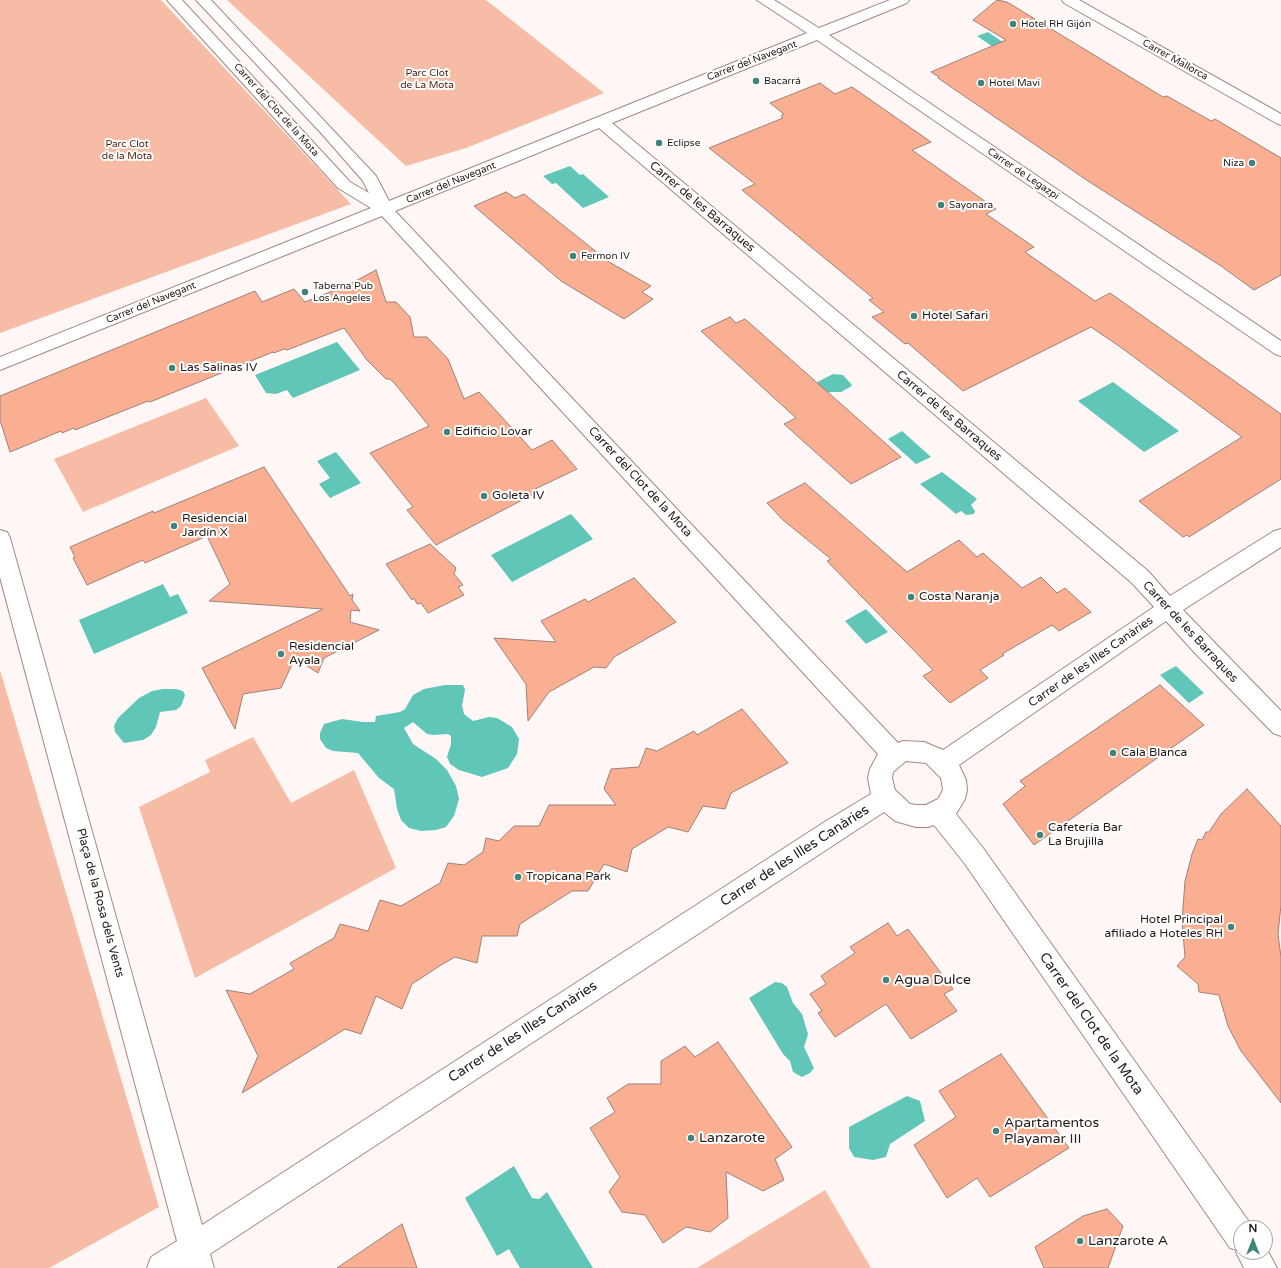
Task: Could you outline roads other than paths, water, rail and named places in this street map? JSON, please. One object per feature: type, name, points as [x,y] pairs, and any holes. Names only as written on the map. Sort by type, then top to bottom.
[{"type":"street","name":"Carrer del Clot de la Mota","points":[[174,0],[344,186],[385,209]]},
{"type":"street","name":"Carrer del Clot de la Mota","points":[[203,0],[327,131],[370,179],[385,209],[894,755]]},
{"type":"street","name":"Carrer de Legazpi","points":[[764,0],[818,34],[1281,350]]},
{"type":"street","name":"Carrer del Navegant","points":[[0,364],[902,0]]},
{"type":"street","name":"Carrer Mallorca","points":[[1069,0],[1281,120]]},
{"type":"street","name":"Carrer de les Barraques","points":[[602,122],[1140,578],[1203,647],[1281,726]]},
{"type":"street","name":"Carrer de les Illes Canàries","points":[[943,763],[1168,608],[1281,537]]},
{"type":"street","name":"Plaça de la Rosa dels Vents","points":[[0,538],[196,1257]]},
{"type":"street","points":[[903,751],[919,752],[934,756],[943,763],[950,771],[954,780],[955,790],[953,799],[947,807],[939,812],[928,816],[916,816],[904,813],[886,798],[881,789],[880,778],[884,765],[894,755],[903,751]]},
{"type":"street","name":"Carrer de les Illes Canàries","points":[[162,1268],[196,1257],[828,833],[886,798]]},
{"type":"street","name":"Carrer del Clot de la Mota","points":[[939,812],[974,856],[1233,1226]]},
{"type":"water","points":[[988,32],[1013,49],[1002,53],[977,36]]},
{"type":"water","points":[[570,166],[580,175],[583,174],[609,197],[583,208],[556,183],[552,184],[543,176]]},
{"type":"water","points":[[337,342],[360,370],[293,398],[287,390],[276,394],[266,393],[255,375]]},
{"type":"water","points":[[833,374],[843,375],[852,385],[841,392],[830,392],[819,395],[808,387]]},
{"type":"water","points":[[1113,382],[1179,431],[1144,452],[1078,401]]},
{"type":"water","points":[[902,431],[931,457],[916,464],[888,439]]},
{"type":"water","points":[[336,452],[361,483],[330,498],[319,484],[330,478],[317,461]]},
{"type":"water","points":[[942,472],[977,499],[971,505],[975,511],[974,514],[966,515],[961,511],[956,514],[920,484]]},
{"type":"water","points":[[571,514],[593,539],[512,582],[491,555]]},
{"type":"water","points":[[163,584],[170,597],[178,594],[188,613],[94,654],[79,620]]},
{"type":"water","points":[[866,609],[888,632],[866,644],[845,621]]},
{"type":"water","points":[[1176,666],[1204,693],[1189,703],[1160,675]]},
{"type":"water","points":[[445,685],[463,685],[465,690],[462,705],[464,714],[473,721],[489,717],[497,718],[512,727],[519,739],[517,754],[508,768],[482,777],[459,770],[450,764],[447,757],[451,744],[451,736],[448,734],[427,734],[413,722],[404,728],[413,744],[436,759],[447,770],[456,786],[459,799],[454,816],[446,827],[436,830],[421,831],[409,828],[401,820],[397,809],[394,789],[379,778],[358,753],[333,751],[326,748],[320,739],[320,733],[324,724],[342,719],[375,722],[376,716],[400,712],[405,709],[413,695],[424,689]]},
{"type":"water","points":[[176,689],[183,691],[185,695],[181,706],[176,710],[160,712],[156,727],[151,735],[143,740],[124,743],[115,732],[114,726],[118,718],[139,698],[152,691]]},
{"type":"water","points":[[775,982],[782,983],[787,987],[793,1003],[802,1014],[808,1034],[804,1047],[814,1068],[810,1073],[802,1077],[793,1072],[790,1061],[783,1054],[749,998]]},
{"type":"water","points":[[907,1096],[920,1101],[925,1121],[890,1144],[886,1157],[873,1160],[854,1157],[849,1148],[849,1127]]},
{"type":"water","points":[[514,1166],[532,1198],[539,1199],[547,1192],[593,1268],[520,1268],[509,1249],[497,1256],[465,1198]]},
{"type":"place","name":"Hotel RH Gijón","points":[[1013,24]]},
{"type":"place","name":"Bacarrá","points":[[756,81]]},
{"type":"place","name":"Hotel Mavi","points":[[981,83]]},
{"type":"place","name":"Eclipse","points":[[659,143]]},
{"type":"place","name":"Niza","points":[[1252,163]]},
{"type":"place","name":"Sayonara","points":[[941,205]]},
{"type":"place","name":"Fermon IV","points":[[573,256]]},
{"type":"place","name":"Taberna Pub Los Angeles","points":[[305,292]]},
{"type":"place","name":"Hotel Safari","points":[[914,316]]},
{"type":"place","name":"Las Salinas IV","points":[[172,368]]},
{"type":"place","name":"Edificio Lovar","points":[[447,432]]},
{"type":"place","name":"Goleta IV","points":[[484,496]]},
{"type":"place","name":"Residencial Jardín X","points":[[174,526]]},
{"type":"place","name":"Costa Naranja","points":[[911,597]]},
{"type":"place","name":"Residencial Ayala","points":[[281,654]]},
{"type":"place","name":"Cala Blanca","points":[[1113,753]]},
{"type":"place","name":"Cafetería Bar La Brujilla","points":[[1040,835]]},
{"type":"place","name":"Tropicana Park","points":[[518,877]]},
{"type":"place","name":"Hotel Principal afiliado a Hoteles RH","points":[[1231,927]]},
{"type":"place","name":"Agua Dulce","points":[[886,980]]},
{"type":"place","name":"Apartamentos Playamar III","points":[[996,1131]]},
{"type":"place","name":"Lanzarote","points":[[691,1138]]},
{"type":"place","name":"Lanzarote A","points":[[1080,1241]]},
{"type":"park label","name":"Parc Clot de La Mota","points":[[427,78]]},
{"type":"park label","name":"Parc Clot de la Mota","points":[[127,150]]}]
